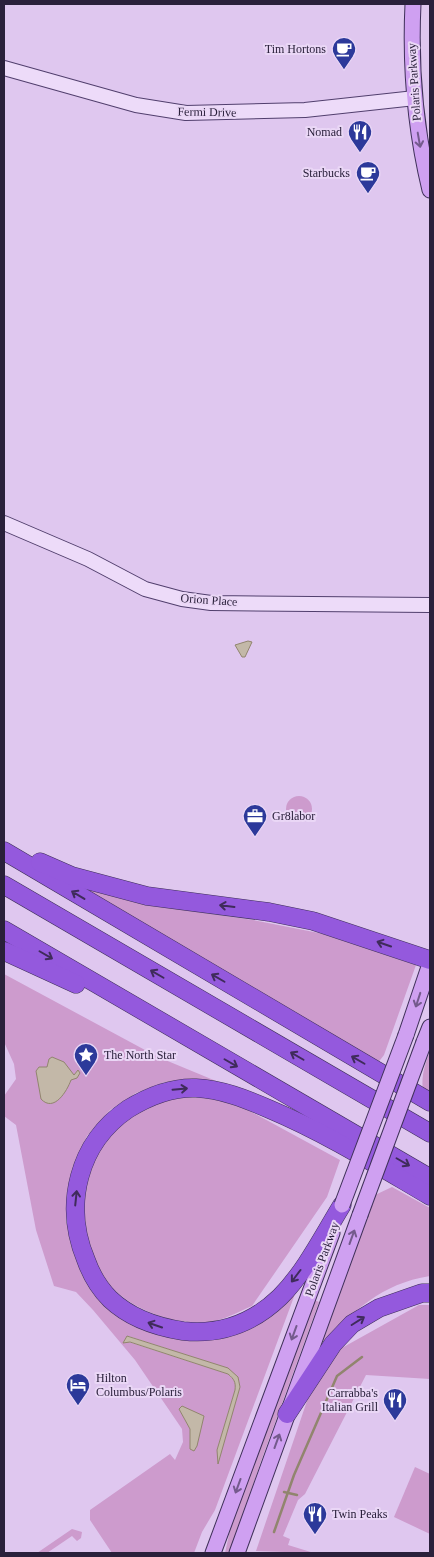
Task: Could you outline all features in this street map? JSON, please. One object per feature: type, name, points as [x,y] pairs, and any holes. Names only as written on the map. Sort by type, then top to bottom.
[{"type":"highway","points":[[4,846],[72,876],[138,894],[269,912],[313,921],[430,960]]},
{"type":"highway","points":[[4,851],[430,1102]]},
{"type":"highway","points":[[4,885],[430,1134]]},
{"type":"highway","points":[[4,930],[162,1024],[430,1178]]},
{"type":"highway","points":[[4,951],[162,1024]]},
{"type":"highway","points":[[342,1205],[298,1273],[280,1296],[258,1315],[233,1327],[203,1333],[167,1329],[150,1324],[133,1315],[110,1298],[92,1276],[80,1246],[74,1219],[77,1187],[83,1164],[98,1138],[116,1118],[143,1099],[174,1089],[197,1088],[224,1092],[308,1125],[430,1196]]},
{"type":"highway","points":[[287,1414],[333,1344],[352,1324],[379,1308],[422,1293],[430,1293]]},
{"type":"main road","name":"Polaris Parkway","points":[[413,4],[411,40],[418,133],[430,190]]},
{"type":"main road","name":"Fermi Drive","points":[[4,68],[136,105],[186,113],[305,110],[415,98]]},
{"type":"main road","name":"Orion Place","points":[[4,523],[88,559],[145,589],[182,599],[211,602],[430,605]]},
{"type":"main road","name":"Polaris Parkway","points":[[213,1553],[406,1035],[430,964]]},
{"type":"main road","name":"Polaris Parkway","points":[[237,1553],[430,1027]]},
{"type":"shaded area","points":[[248,641],[252,642],[245,657],[242,657],[235,645]]},
{"type":"shaded area","points":[[299,796],[308,800],[312,809],[308,818],[299,822],[290,818],[286,809],[290,800]]},
{"type":"shaded area","points":[[74,884],[177,909],[253,920],[329,935],[416,965],[384,1055],[377,1064]]},
{"type":"shaded area","points":[[4,974],[158,1057],[216,1081],[165,1082],[136,1093],[110,1110],[87,1136],[78,1156],[67,1192],[66,1221],[79,1265],[100,1299],[208,1338],[291,1292],[295,1294],[215,1510],[202,1532],[194,1553],[112,1553],[90,1520],[90,1510],[170,1454],[175,1460],[183,1442],[182,1429],[135,1360],[93,1310],[76,1292],[54,1286],[36,1230],[16,1125],[4,1116],[4,1096],[16,1079],[14,1064],[4,1042]],"holes":[[[128,1336],[227,1368],[238,1378],[240,1387],[217,1450],[235,1390],[233,1379],[228,1374],[129,1342]],[[179,1409],[204,1416],[190,1449],[190,1429]]]},
{"type":"shaded area","points":[[430,1051],[430,1099],[424,1096],[422,1084],[424,1068]]},
{"type":"shaded area","points":[[52,1057],[64,1062],[74,1075],[78,1070],[80,1073],[77,1078],[71,1080],[59,1099],[55,1102],[46,1103],[41,1099],[36,1071],[39,1067],[47,1067],[49,1059]]},
{"type":"shaded area","points":[[180,1097],[215,1098],[235,1103],[340,1160],[327,1197],[252,1306],[226,1318],[209,1322],[175,1320],[158,1316],[127,1300],[102,1277],[93,1259],[81,1221],[81,1207],[85,1190],[96,1155],[106,1139],[114,1129],[134,1114],[145,1108]]},
{"type":"shaded area","points":[[392,1187],[430,1208],[430,1276],[397,1285],[382,1292],[357,1310],[320,1344],[375,1195]]},
{"type":"shaded area","points":[[312,1299],[319,1302],[260,1464],[231,1553],[225,1553],[230,1530]]},
{"type":"shaded area","points":[[419,1305],[430,1305],[430,1379],[366,1375],[305,1494],[298,1500],[283,1536],[290,1539],[288,1545],[314,1553],[256,1551],[308,1398],[340,1349]]},
{"type":"shaded area","points":[[127,1336],[228,1368],[238,1377],[240,1387],[218,1464],[217,1450],[235,1390],[233,1379],[228,1374],[130,1342],[123,1343]]},
{"type":"shaded area","points":[[182,1406],[204,1416],[197,1446],[194,1451],[190,1449],[190,1429],[179,1409]]},
{"type":"shaded area","points":[[415,1467],[430,1474],[430,1534],[394,1517]]},
{"type":"shaded area","points":[[72,1529],[82,1532],[81,1538],[77,1541],[72,1536],[47,1553],[37,1553]]},
{"type":"waterway","points":[[274,1532],[294,1475],[337,1376],[362,1357]]},
{"type":"waterway","points":[[284,1492],[297,1495]]},
{"type":"place","name":"Tim Hortons","points":[[344,70]]},
{"type":"place","name":"Nomad","points":[[360,153]]},
{"type":"place","name":"Starbucks","points":[[368,194]]},
{"type":"place","name":"Gr8labor","points":[[255,837]]},
{"type":"place","name":"The North Star","points":[[86,1076]]},
{"type":"place","name":"Hilton Columbus/Polaris","points":[[78,1406]]},
{"type":"place","name":"Carrabba's Italian Grill","points":[[395,1421]]},
{"type":"place","name":"Twin Peaks","points":[[315,1535]]}]
